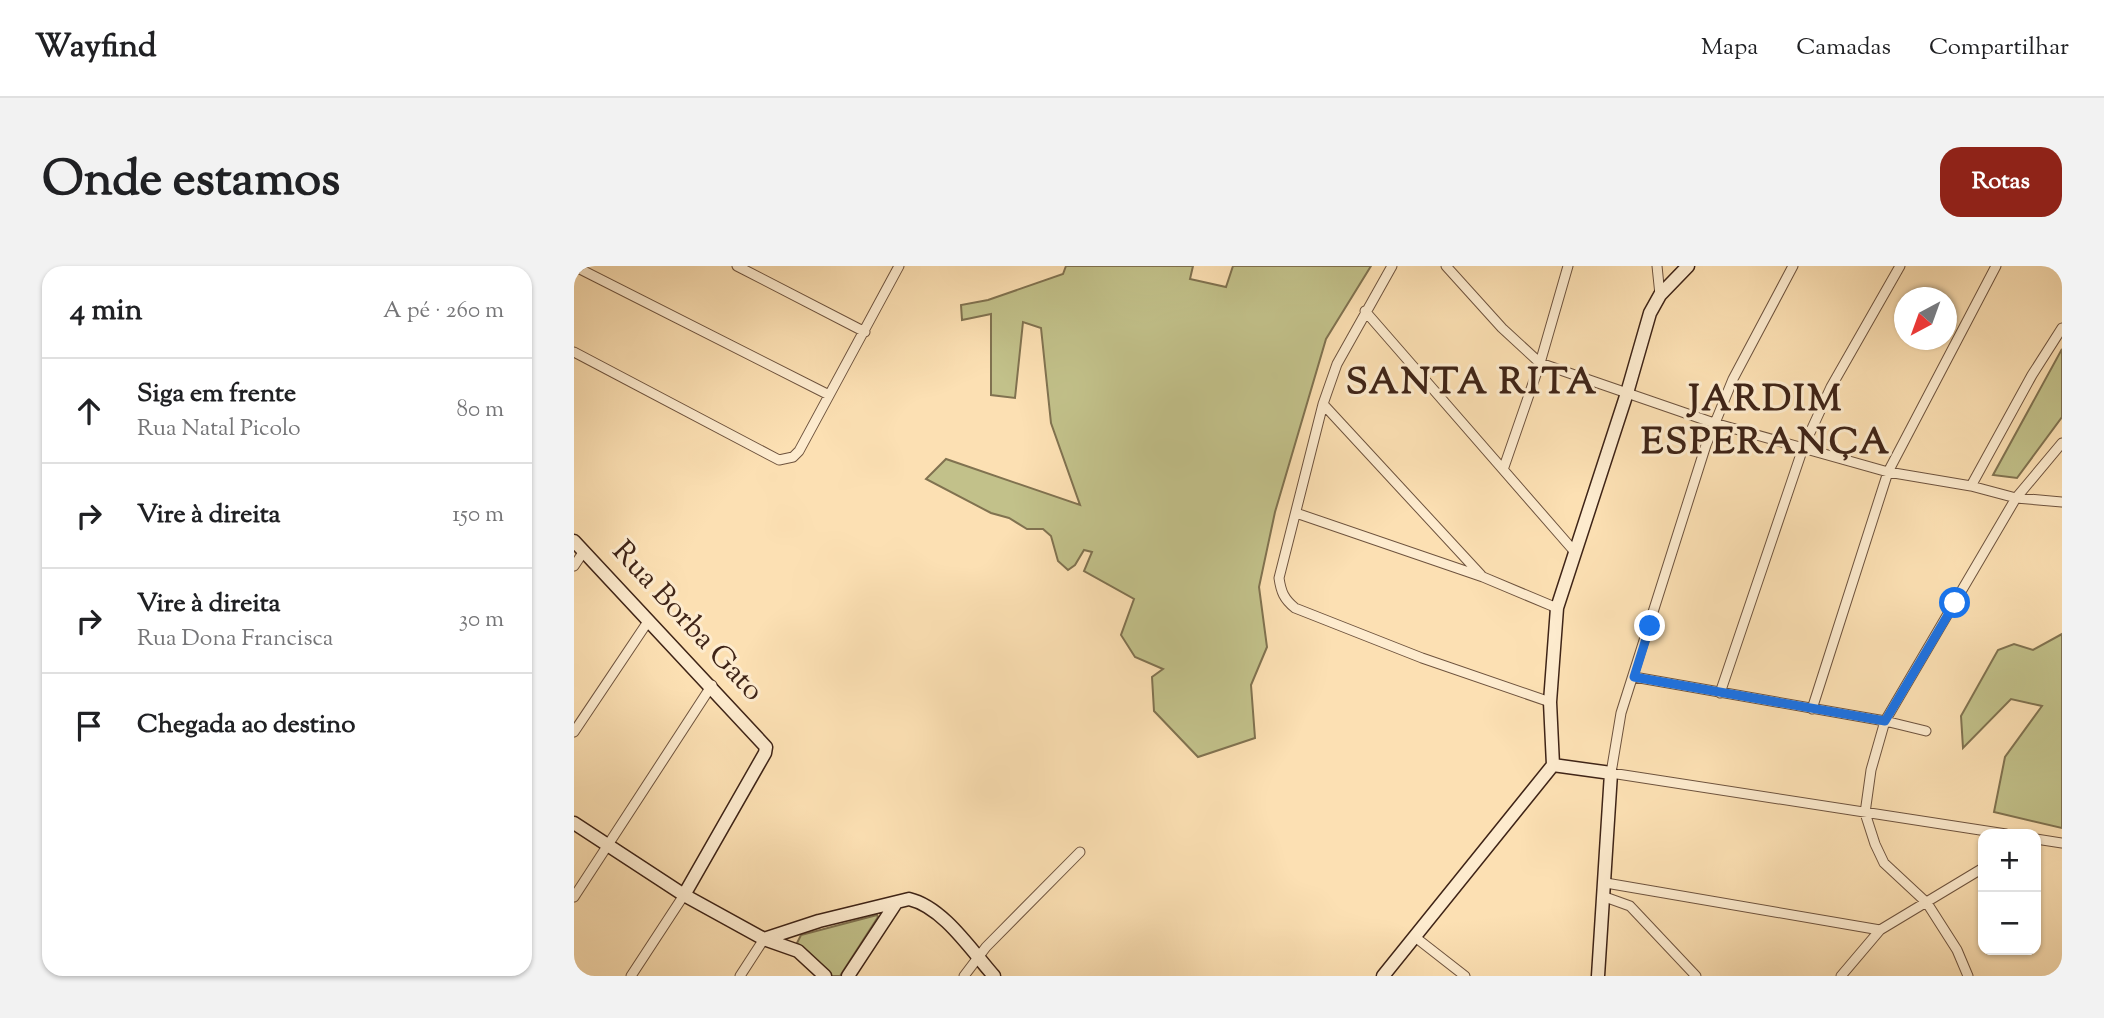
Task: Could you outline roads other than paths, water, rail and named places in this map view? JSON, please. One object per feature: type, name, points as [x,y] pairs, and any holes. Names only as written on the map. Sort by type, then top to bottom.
[{"type":"street","points":[[574,266],[829,395]]},
{"type":"street","points":[[737,266],[865,332]]},
{"type":"street","points":[[574,352],[779,460],[793,457],[799,451],[865,332],[898,266]]},
{"type":"street","points":[[1392,266],[1337,364],[1323,404],[1279,578],[1285,600],[1295,608],[1398,649],[1550,702]]},
{"type":"street","points":[[1446,266],[1502,328],[1540,363],[1714,423],[1888,472],[1971,486],[2016,498],[2062,502]]},
{"type":"street","points":[[1504,467],[1540,363],[1568,266]]},
{"type":"street","points":[[1657,266],[1660,295]]},
{"type":"street","points":[[1383,976],[1553,765],[1550,702],[1557,608],[1628,393],[1638,349],[1660,295],[1688,266]]},
{"type":"street","points":[[1598,976],[1611,774],[1621,713],[1714,423],[1733,379],[1793,266]]},
{"type":"street","points":[[1720,693],[1803,449],[1831,387],[1900,266]]},
{"type":"street","points":[[1812,709],[1888,472],[1996,266]]},
{"type":"street","points":[[1365,311],[1504,467],[1574,551]]},
{"type":"street","points":[[1971,486],[2062,328]]},
{"type":"street","points":[[1323,404],[1483,577]]},
{"type":"street","points":[[1968,976],[1956,950],[1927,903],[1884,863],[1864,813],[1871,770],[1885,721],[2016,498],[2062,443]]},
{"type":"street","points":[[1296,513],[1483,577],[1557,608]]},
{"type":"street","name":"Rua Borba Gato","points":[[574,541],[762,740],[765,753],[684,895]]},
{"type":"street","points":[[574,566],[584,551]]},
{"type":"street","points":[[574,732],[649,620]]},
{"type":"street","points":[[1634,677],[1885,721],[1926,732]]},
{"type":"street","points":[[574,897],[712,685]]},
{"type":"street","points":[[1553,765],[1978,830]]},
{"type":"street","points":[[574,823],[684,895],[764,939],[798,951],[825,976]]},
{"type":"street","points":[[2041,840],[2062,843]]},
{"type":"street","points":[[964,976],[977,957],[1080,852]]},
{"type":"street","points":[[1841,976],[1880,930],[1978,871]]},
{"type":"street","points":[[1606,883],[1880,930]]},
{"type":"street","points":[[631,976],[684,895]]},
{"type":"street","points":[[1605,897],[1630,906],[1696,976]]},
{"type":"street","points":[[740,976],[764,939],[819,921],[909,898],[922,902],[994,976]]},
{"type":"street","points":[[848,976],[896,903]]},
{"type":"street","points":[[1415,937],[1465,976]]},
{"type":"district","name":"SANTA RITA","points":[[1472,384]]},
{"type":"district","name":"JARDIM ESPERANÇA","points":[[1766,422]]}]
